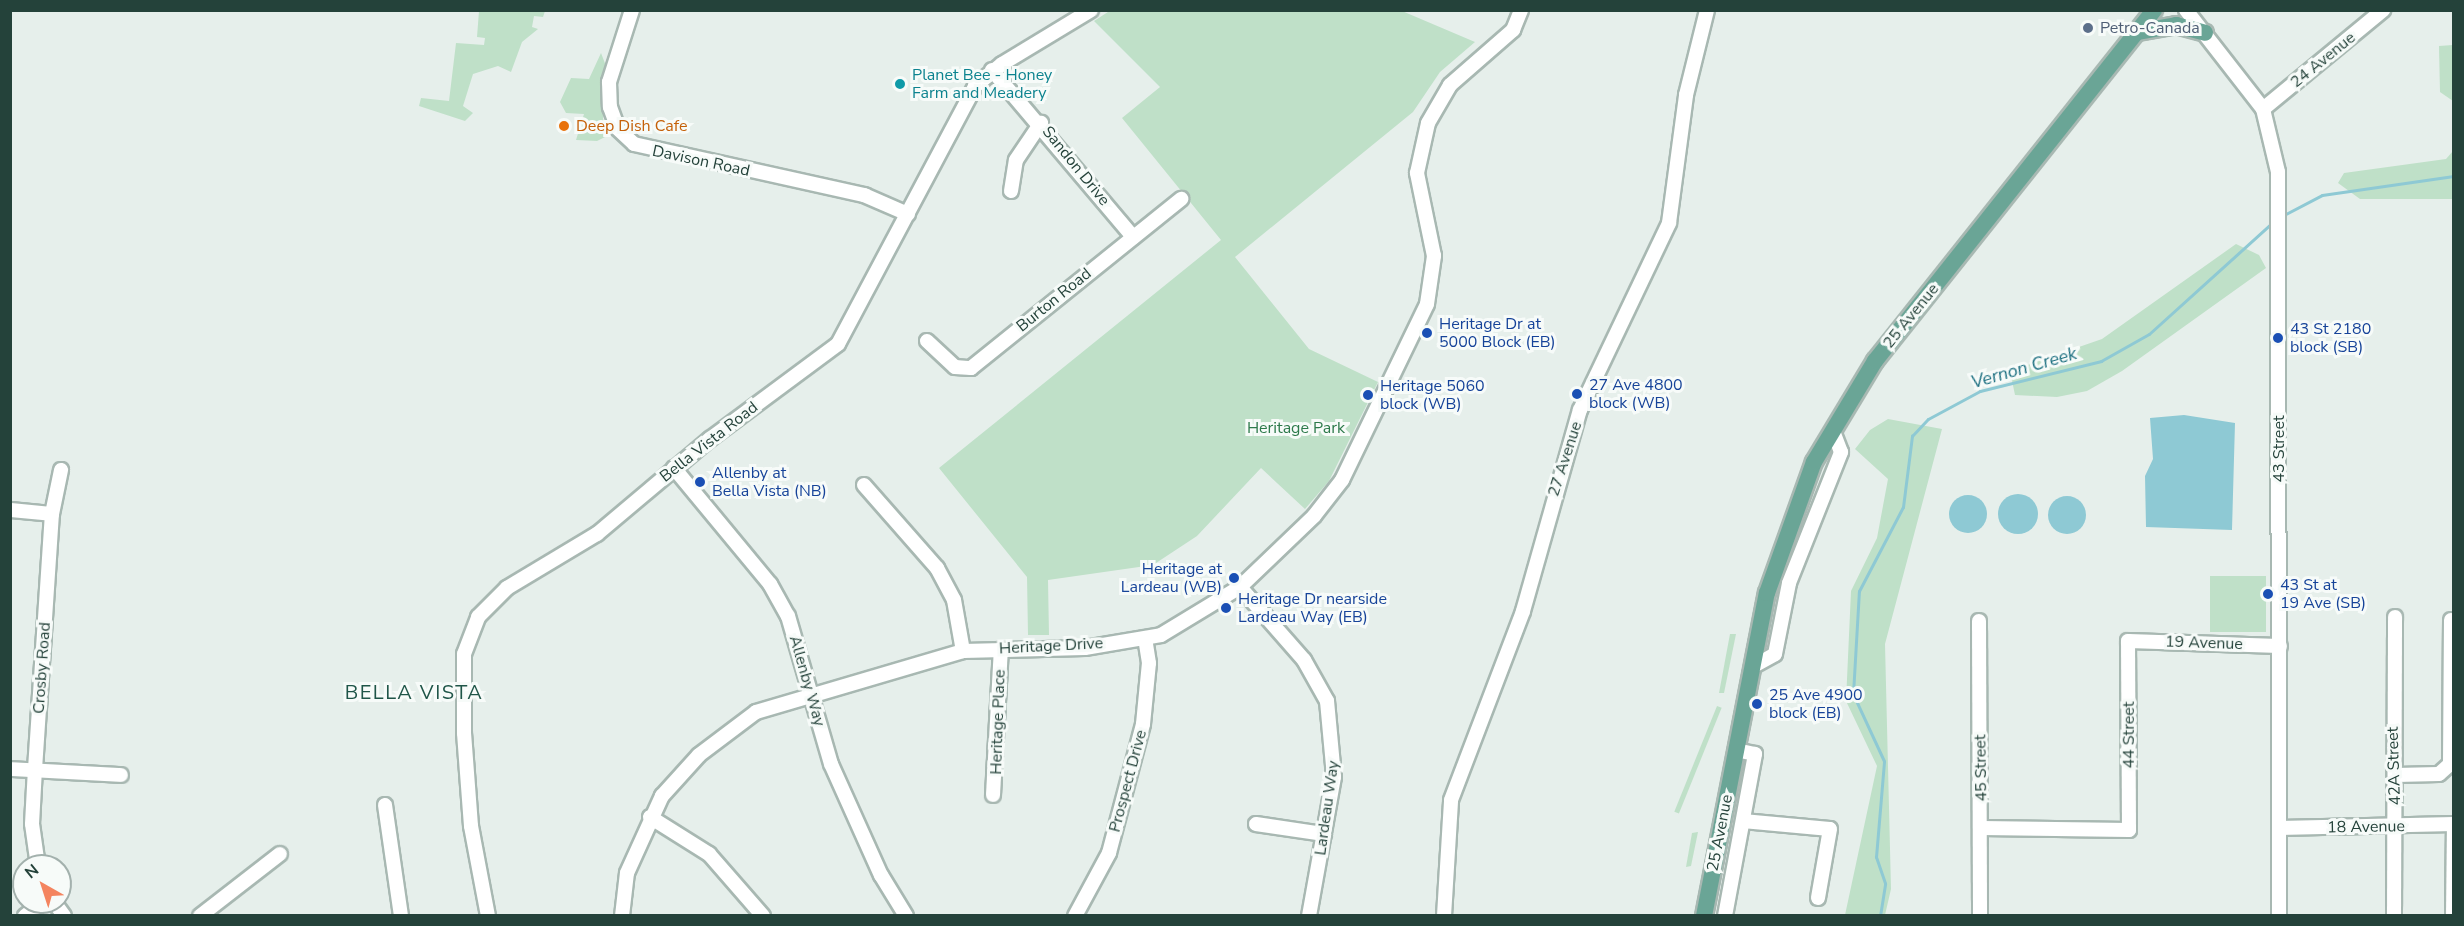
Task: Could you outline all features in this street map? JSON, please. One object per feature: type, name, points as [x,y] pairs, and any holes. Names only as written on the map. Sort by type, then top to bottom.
[{"type":"main road","name":"25 Avenue","points":[[1704,915],[1752,667],[1791,516],[1847,401],[2154,10]]},
{"type":"main road","points":[[2137,32],[2176,25],[2205,33]]},
{"type":"street","name":"Davison Road","points":[[632,10],[609,82],[610,107],[618,129],[634,144],[864,195],[908,214]]},
{"type":"street","name":"Bella Vista Road","points":[[488,915],[466,784],[463,664],[472,628],[496,597],[597,534],[674,468],[838,344],[969,94],[992,70],[1091,10]]},
{"type":"street","name":"Heritage Drive","points":[[622,915],[627,873],[650,817],[679,774],[737,724],[809,693],[963,651],[1085,648],[1145,638],[1193,620],[1240,587],[1314,516],[1347,469],[1427,304],[1434,256],[1417,173],[1428,123],[1450,85],[1513,30],[1521,10]]},
{"type":"street","name":"27 Avenue","points":[[1444,915],[1451,800],[1523,611],[1580,410],[1670,223],[1686,95],[1707,10]]},
{"type":"street","name":"43 Street","points":[[2186,10],[2263,109],[2274,141],[2279,205],[2279,915]]},
{"type":"street","name":"24 Avenue","points":[[2263,109],[2383,10]]},
{"type":"street","name":"Sandon Drive","points":[[992,70],[1041,123],[1133,237]]},
{"type":"street","points":[[1011,191],[1016,160],[1041,123]]},
{"type":"street","name":"Burton Road","points":[[927,341],[956,367],[971,368],[1180,199]]},
{"type":"street","points":[[1752,667],[1774,654],[1789,583],[1841,452],[1834,434]]},
{"type":"street","name":"Allenby Way","points":[[674,468],[770,584],[788,616],[831,764],[881,875],[906,915]]},
{"type":"street","name":"Crosby Road","points":[[36,854],[32,824],[35,768],[52,514],[61,470]]},
{"type":"street","points":[[864,485],[937,568],[954,600],[963,651]]},
{"type":"street","points":[[10,510],[52,514]]},
{"type":"street","name":"Lardeau Way","points":[[1240,587],[1304,660],[1327,701],[1335,758],[1310,915]]},
{"type":"street","name":"42A Street","points":[[2394,617],[2396,775],[2394,915]]},
{"type":"street","points":[[2396,775],[2439,774],[2450,764],[2451,620]]},
{"type":"street","name":"45 Street","points":[[1979,621],[1982,828],[1980,915]]},
{"type":"street","name":"Prospect Drive","points":[[1075,915],[1109,853],[1143,724],[1149,663],[1145,638]]},
{"type":"street","name":"19 Avenue","points":[[2128,641],[2280,645]]},
{"type":"street","name":"44 Street","points":[[1982,828],[2129,830],[2128,641]]},
{"type":"street","name":"Heritage Place","points":[[993,795],[1001,649]]},
{"type":"street","name":"25 Avenue","points":[[1725,915],[1755,754],[1736,750]]},
{"type":"street","points":[[10,768],[121,775]]},
{"type":"street","points":[[385,805],[401,915]]},
{"type":"street","points":[[650,817],[709,854],[763,915]]},
{"type":"street","name":"25 Avenue","points":[[1743,821],[1830,829],[1818,898]]},
{"type":"street","points":[[1256,824],[1324,834]]},
{"type":"street","points":[[2453,915],[2454,826]]},
{"type":"street","name":"18 Avenue","points":[[2279,828],[2454,826]]},
{"type":"street","points":[[201,915],[280,854]]},
{"type":"green space","name":"Heritage Park","points":[[1111,10],[1402,11],[1475,42],[1440,72],[1413,112],[1235,257],[1309,349],[1378,382],[1329,481],[1305,509],[1261,468],[1197,536],[1153,565],[1048,580],[1049,635],[1028,635],[1027,577],[939,468],[1221,240],[1122,118],[1160,87],[1094,21]]},
{"type":"green space","points":[[479,11],[545,11],[543,17],[534,16],[532,27],[538,29],[522,42],[511,72],[498,66],[473,74],[463,106],[473,113],[465,121],[419,106],[421,98],[449,101],[456,43],[484,45],[485,38],[477,37]]},
{"type":"green space","points":[[2454,45],[2453,101],[2440,92],[2439,46]]},
{"type":"green space","points":[[601,53],[606,66],[603,119],[611,134],[597,141],[576,140],[584,114],[566,113],[560,102],[571,78],[589,79]]},
{"type":"green space","points":[[2453,151],[2453,199],[2360,199],[2338,183],[2344,173],[2446,159]]},
{"type":"green space","points":[[2236,244],[2259,255],[2266,268],[2122,371],[2087,391],[2057,397],[2015,395],[2010,371],[2102,339]]},
{"type":"green space","points":[[1888,419],[1942,429],[1885,644],[1891,889],[1885,915],[1845,915],[1877,766],[1846,701],[1851,591],[1877,538],[1888,479],[1855,449],[1870,430]]},
{"type":"green space","points":[[2210,576],[2266,576],[2266,632],[2210,632]]},
{"type":"green space","points":[[1730,634],[1736,634],[1724,693],[1719,693]]},
{"type":"green space","points":[[1717,706],[1722,708],[1679,814],[1674,812]]},
{"type":"green space","points":[[1698,832],[1691,866],[1686,867],[1692,833]]},
{"type":"water","points":[[2184,415],[2235,423],[2232,530],[2146,527],[2145,476],[2153,459],[2150,418]]},
{"type":"water","points":[[2018,494],[2032,500],[2038,514],[2032,528],[2018,534],[2004,528],[1998,514],[2004,500]]},
{"type":"water","points":[[1968,495],[1982,500],[1987,514],[1982,528],[1968,533],[1954,528],[1949,514],[1954,500]]},
{"type":"water","points":[[2067,496],[2081,501],[2086,515],[2081,529],[2067,534],[2053,529],[2048,515],[2053,501]]},
{"type":"waterway","name":"Vernon Creek","points":[[2282,216],[2322,195],[2454,176]]},
{"type":"waterway","name":"Vernon Creek","points":[[1880,916],[1885,883],[1876,857],[1884,761],[1853,694],[1859,591],[1903,507],[1912,436],[1928,419],[1980,391],[2101,361],[2149,334],[2274,221]]},
{"type":"place","name":"Petro-Canada","points":[[2088,28]]},
{"type":"place","name":"Planet Bee - Honey Farm and Meadery","points":[[900,84]]},
{"type":"place","name":"Deep Dish Cafe","points":[[564,126]]},
{"type":"place","name":"Heritage Dr at 5000 Block (EB)","points":[[1427,333]]},
{"type":"place","name":"43 St 2180 block (SB)","points":[[2278,338]]},
{"type":"place","name":"27 Ave 4800 block (WB)","points":[[1577,394]]},
{"type":"place","name":"Heritage 5060 block (WB)","points":[[1368,395]]},
{"type":"place","name":"Allenby at Bella Vista (NB)","points":[[700,482]]},
{"type":"place","name":"Heritage at Lardeau (WB)","points":[[1234,578]]},
{"type":"place","name":"43 St at 19 Ave (SB)","points":[[2268,594]]},
{"type":"place","name":"Heritage Dr nearside Lardeau Way (EB)","points":[[1226,608]]},
{"type":"place","name":"25 Ave 4900 block (EB)","points":[[1757,704]]},
{"type":"district","name":"BELLA VISTA","points":[[414,692]]}]
